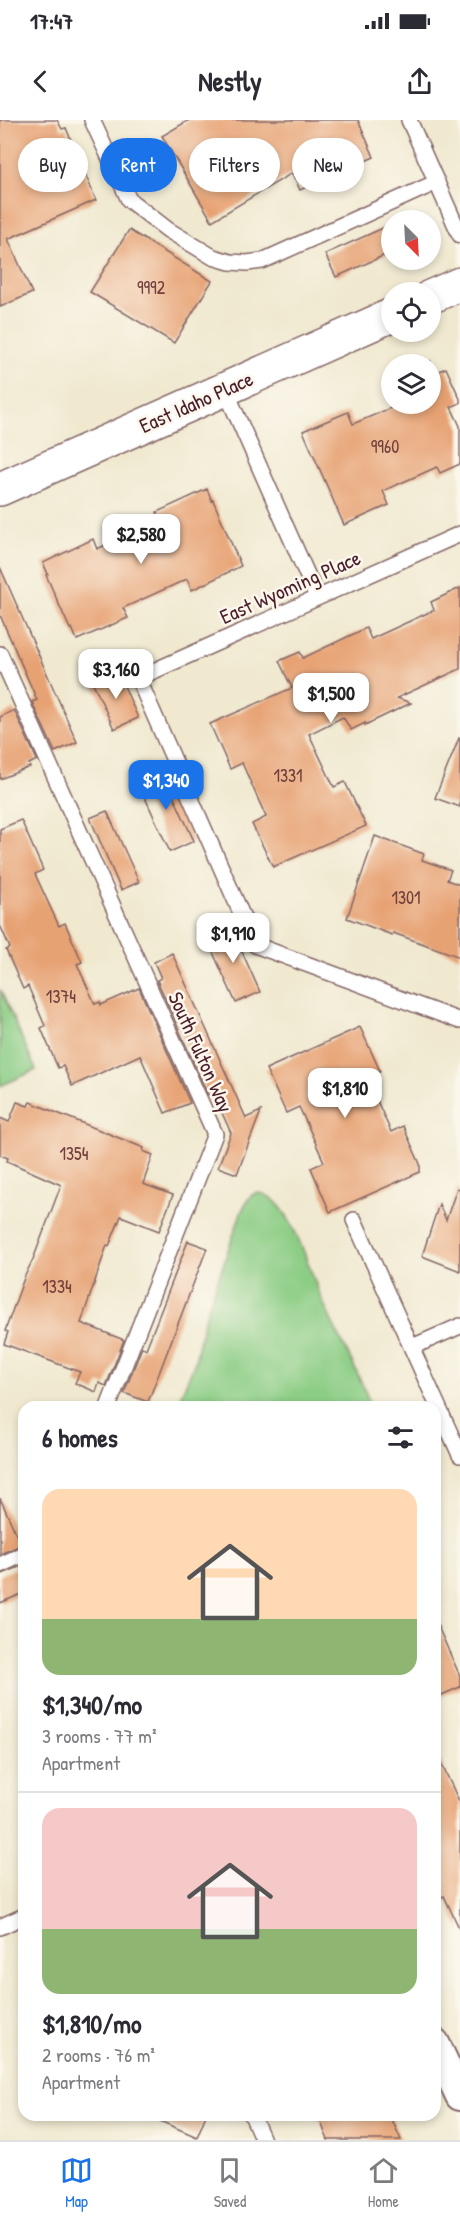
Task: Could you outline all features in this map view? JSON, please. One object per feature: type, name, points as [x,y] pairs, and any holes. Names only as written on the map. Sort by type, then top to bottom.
[{"type":"street","points":[[441,292],[460,284]]},
{"type":"street","name":"East Idaho Place","points":[[0,489],[381,320]]},
{"type":"street","points":[[441,2056],[460,2096]]},
{"type":"lane","points":[[92,120],[129,200],[168,230],[213,257],[230,262],[262,261],[437,182]]},
{"type":"lane","points":[[409,120],[460,235]]},
{"type":"lane","points":[[225,389],[317,597]]},
{"type":"lane","name":"East Wyoming Place","points":[[460,534],[138,678],[255,945],[460,1021]]},
{"type":"lane","name":"South Fulton Way","points":[[0,654],[215,1134],[110,1401]]},
{"type":"lane","points":[[354,1220],[436,1401]]},
{"type":"lane","points":[[412,1347],[460,1326]]},
{"type":"lane","points":[[441,1412],[460,1455]]},
{"type":"lane","points":[[0,1565],[18,1557]]},
{"type":"lane","points":[[0,1927],[18,1919]]},
{"type":"lane","points":[[254,2121],[262,2140]]},
{"type":"green space","points":[[0,989],[36,1070],[0,1086]]},
{"type":"green space","points":[[253,1194],[264,1194],[274,1200],[289,1220],[323,1302],[369,1401],[179,1401],[195,1362],[204,1320],[241,1213]]},
{"type":"building","points":[[0,120],[57,120],[62,129],[66,128],[70,138],[18,138],[18,192],[88,192],[88,181],[96,200],[8,239],[32,293],[0,307]]},
{"type":"building","points":[[189,120],[358,120],[374,157],[364,161],[364,138],[292,138],[292,173],[280,180],[280,138],[189,138],[189,182],[177,162],[177,138],[163,138],[162,136]]},
{"type":"building","points":[[195,192],[260,192],[212,221]]},
{"type":"building","points":[[381,229],[381,257],[336,277],[325,254]]},
{"type":"building","points":[[129,230],[212,281],[174,343],[90,292]]},
{"type":"building","points":[[446,368],[460,399],[460,403],[451,407],[460,426],[460,464],[440,473],[437,467],[383,491],[389,505],[344,525],[303,431],[348,412],[353,424],[381,412],[381,414],[441,414],[441,370]]},
{"type":"building","points":[[207,489],[241,566],[192,590],[187,579],[123,608],[128,618],[77,640],[46,575],[48,574],[43,563],[93,539],[97,549],[161,520],[157,512]]},
{"type":"building","points":[[0,567],[77,742],[55,752],[32,702],[37,700],[0,615]]},
{"type":"building","points":[[460,588],[460,669],[397,698],[411,703],[365,725],[365,723],[351,730],[343,717],[309,734],[334,787],[345,782],[366,826],[273,867],[252,824],[266,817],[242,763],[230,769],[210,724],[292,688],[279,661],[300,652],[303,658],[366,628],[371,639],[434,610],[431,602]]},
{"type":"building","points":[[118,672],[138,718],[114,729],[93,683]]},
{"type":"building","points":[[14,710],[37,760],[29,764],[30,767],[0,779],[0,717]]},
{"type":"building","points":[[460,738],[460,807],[435,798]]},
{"type":"building","points":[[161,769],[194,841],[170,852],[137,780]]},
{"type":"building","points":[[107,811],[139,882],[121,890],[90,818]]},
{"type":"building","points":[[21,820],[43,870],[35,874],[59,926],[65,923],[82,962],[77,964],[95,1004],[100,1002],[101,1005],[139,988],[190,1103],[165,1113],[140,1055],[72,1086],[63,1066],[58,1068],[41,1028],[45,1026],[28,986],[23,989],[6,950],[10,948],[0,925],[0,829]]},
{"type":"building","points":[[375,836],[424,854],[422,860],[451,870],[447,880],[460,885],[460,957],[347,918]]},
{"type":"building","points":[[230,925],[260,992],[236,1003],[205,935]]},
{"type":"building","points":[[172,953],[246,1118],[261,1111],[237,1174],[218,1167],[231,1133],[213,1093],[208,1095],[157,980],[161,978],[154,962]]},
{"type":"building","points":[[360,1027],[380,1071],[367,1078],[391,1132],[403,1126],[420,1164],[420,1172],[330,1212],[311,1168],[324,1162],[307,1124],[299,1107],[286,1113],[266,1069]]},
{"type":"building","points":[[17,1102],[28,1106],[30,1102],[144,1148],[143,1151],[153,1155],[143,1184],[173,1195],[159,1231],[121,1216],[109,1246],[107,1245],[81,1323],[124,1340],[106,1386],[99,1383],[96,1392],[75,1383],[80,1372],[4,1344],[8,1332],[5,1331],[24,1278],[61,1185],[7,1161],[8,1158],[0,1155],[0,1118],[9,1122]]},
{"type":"building","points":[[457,1188],[460,1189],[460,1271],[422,1256],[439,1204],[446,1220]]},
{"type":"building","points":[[188,1241],[207,1248],[148,1401],[124,1393],[142,1347],[146,1349]]},
{"type":"building","points":[[0,1498],[18,1538],[18,1546],[0,1554]]},
{"type":"building","points":[[18,1568],[18,1596],[0,1603],[0,1575]]},
{"type":"building","points":[[441,1633],[460,1676],[460,1687],[441,1695]]},
{"type":"building","points":[[441,1763],[460,1803],[460,1930],[444,1896],[441,1897]]},
{"type":"building","points":[[160,2121],[204,2121],[197,2137]]},
{"type":"building","points":[[320,2121],[393,2121],[401,2140],[328,2140]]}]
